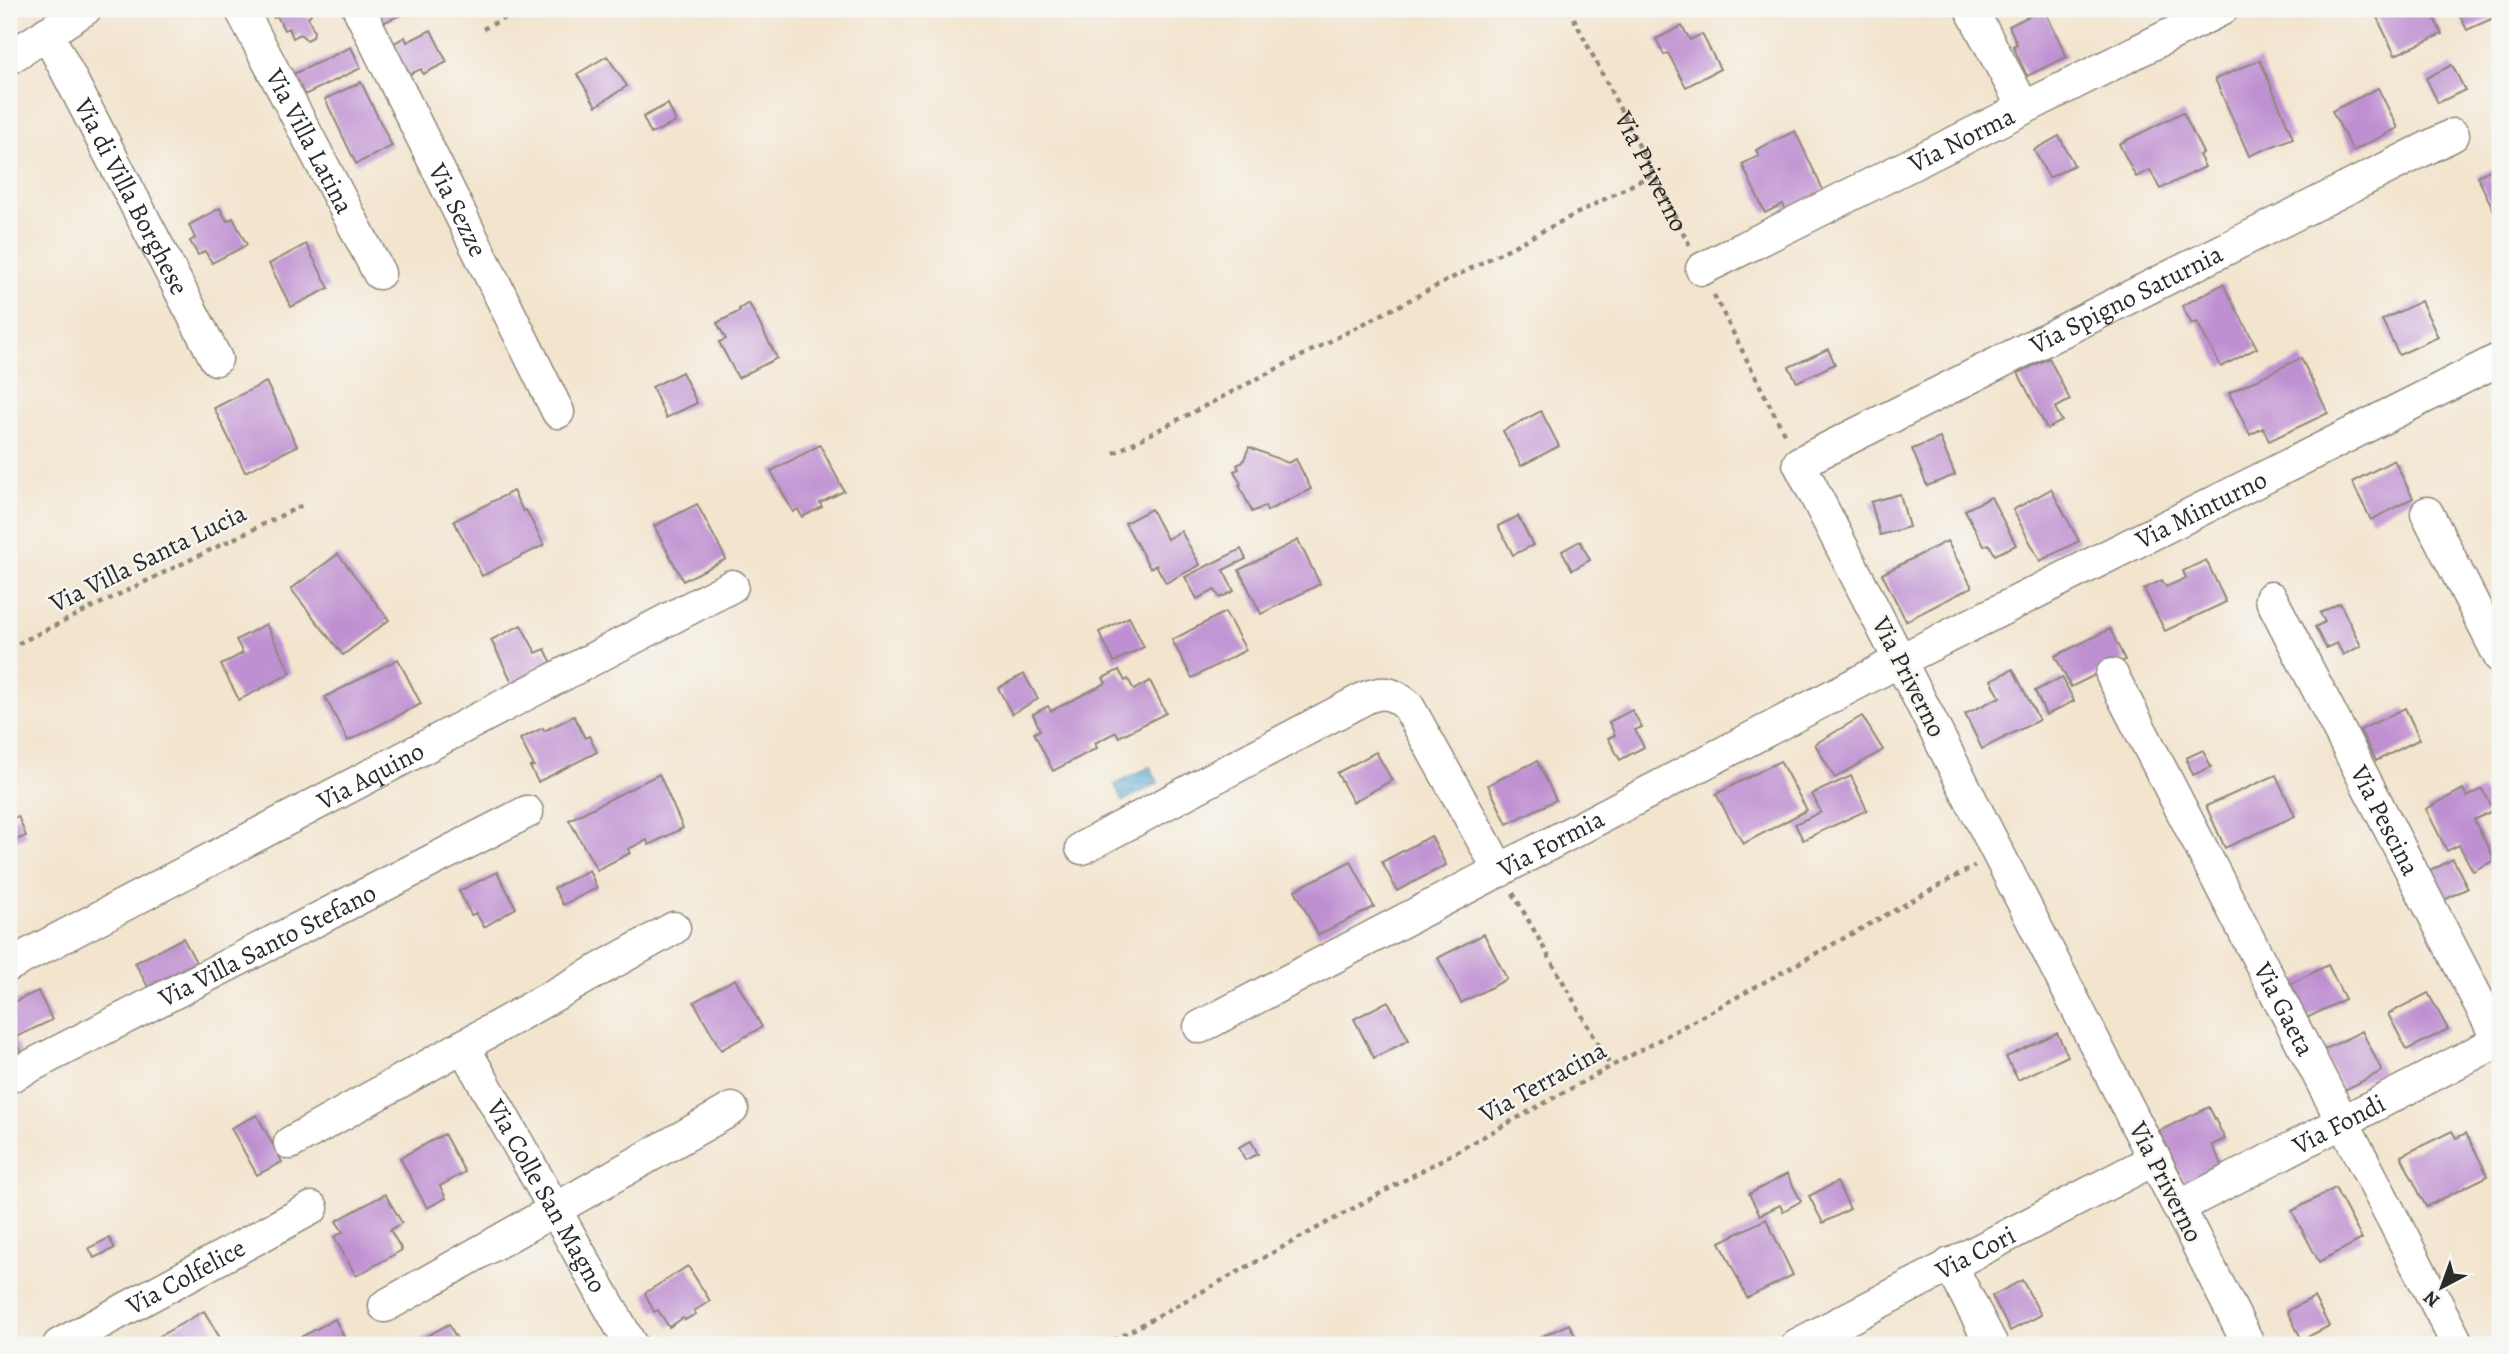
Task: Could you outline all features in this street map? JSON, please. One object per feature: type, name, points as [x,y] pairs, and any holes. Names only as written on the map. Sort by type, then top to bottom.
[{"type":"street","points":[[9,58],[85,9]]},
{"type":"street","name":"Via Villa Latina","points":[[241,9],[379,273]]},
{"type":"street","name":"Via Sezze","points":[[359,9],[558,412]]},
{"type":"street","points":[[1971,9],[2024,108]]},
{"type":"street","name":"Via Norma","points":[[1702,269],[2222,9]]},
{"type":"street","name":"Via di Villa Borghese","points":[[47,33],[216,359]]},
{"type":"street","name":"Via Spigno Saturnia","points":[[1799,463],[2453,135]]},
{"type":"street","name":"Via Minturno","points":[[1900,660],[2500,359]]},
{"type":"street","name":"Via Priverno","points":[[1799,463],[2249,1345]]},
{"type":"street","points":[[2427,513],[2500,657]]},
{"type":"street","name":"Via Aquino","points":[[9,965],[732,586]]},
{"type":"street","name":"Via Pescina","points":[[2271,598],[2500,1041]]},
{"type":"street","name":"Via Formia","points":[[1200,1027],[1900,660]]},
{"type":"street","name":"Via Gaeta","points":[[2112,675],[2458,1345]]},
{"type":"street","points":[[1082,848],[1365,698],[1382,693],[1391,694],[1408,706],[1500,871]]},
{"type":"street","name":"Via Villa Santo Stefano","points":[[9,1077],[527,812]]},
{"type":"street","points":[[290,1143],[674,928]]},
{"type":"street","name":"Via Fondi","points":[[2179,1207],[2500,1041]]},
{"type":"street","name":"Via Colle San Magno","points":[[463,1046],[631,1345]]},
{"type":"street","points":[[384,1306],[732,1109]]},
{"type":"street","name":"Via Cori","points":[[1797,1345],[2155,1159]]},
{"type":"street","name":"Via Colfelice","points":[[59,1345],[312,1208]]},
{"type":"street","points":[[1950,1264],[1992,1345]]},
{"type":"path","points":[[483,30],[523,9]]},
{"type":"path","name":"Via Priverno","points":[[1569,9],[1799,463]]},
{"type":"path","points":[[1114,453],[1653,174]]},
{"type":"path","name":"Via Villa Santa Lucia","points":[[9,648],[305,504]]},
{"type":"path","name":"Via Terracina","points":[[1107,1345],[1999,853]]},
{"type":"path","points":[[1500,871],[1611,1067]]},
{"type":"water","points":[[1150,767],[1158,783],[1123,801],[1115,785]]},
{"type":"building","points":[[269,9],[309,9],[311,14],[308,17],[314,31],[313,37],[307,40],[300,34],[293,38],[289,28],[284,30],[277,16],[274,18]]},
{"type":"building","points":[[376,9],[413,9],[383,23]]},
{"type":"building","points":[[2044,9],[2067,57],[2027,76],[2013,46],[2017,44],[2009,26]]},
{"type":"building","points":[[2373,9],[2430,9],[2442,34],[2395,55]]},
{"type":"building","points":[[2457,9],[2500,9],[2500,15],[2467,30]]},
{"type":"building","points":[[1682,26],[1690,40],[1702,34],[1720,69],[1686,87],[1668,53],[1664,55],[1656,39]]},
{"type":"building","points":[[431,30],[447,62],[423,74],[421,69],[406,76],[391,45],[405,37],[407,42]]},
{"type":"building","points":[[351,47],[361,68],[296,99],[285,78]]},
{"type":"building","points":[[607,56],[627,86],[596,106],[577,74]]},
{"type":"building","points":[[2260,60],[2293,138],[2249,156],[2215,79]]},
{"type":"building","points":[[2452,65],[2465,90],[2438,103],[2426,78]]},
{"type":"building","points":[[361,82],[392,146],[356,164],[325,99]]},
{"type":"building","points":[[2378,88],[2398,128],[2353,151],[2332,111]]},
{"type":"building","points":[[668,104],[676,122],[651,134],[643,117]]},
{"type":"building","points":[[2183,112],[2203,153],[2199,155],[2205,167],[2160,189],[2150,170],[2136,177],[2119,144]]},
{"type":"building","points":[[1795,131],[1824,192],[1786,211],[1783,204],[1765,213],[1742,164],[1759,156],[1756,150]]},
{"type":"building","points":[[2059,136],[2074,165],[2049,178],[2034,150]]},
{"type":"building","points":[[2500,165],[2500,223],[2477,176]]},
{"type":"building","points":[[220,208],[227,221],[233,218],[247,245],[212,263],[205,251],[198,255],[190,241],[195,238],[189,225]]},
{"type":"building","points":[[306,244],[329,288],[291,307],[269,264]]},
{"type":"building","points":[[2223,284],[2257,348],[2221,367],[2197,322],[2192,324],[2182,306]]},
{"type":"building","points":[[2421,301],[2438,337],[2399,355],[2382,320]]},
{"type":"building","points":[[749,303],[777,358],[738,378],[719,342],[726,339],[717,323]]},
{"type":"building","points":[[1828,349],[1835,364],[1797,382],[1789,367]]},
{"type":"building","points":[[2049,358],[2070,400],[2055,408],[2062,421],[2047,429],[2018,373]]},
{"type":"building","points":[[2301,358],[2328,413],[2269,441],[2263,428],[2250,435],[2229,393]]},
{"type":"building","points":[[682,372],[697,403],[666,418],[652,387]]},
{"type":"building","points":[[266,382],[297,446],[245,472],[214,408]]},
{"type":"building","points":[[1541,411],[1559,446],[1521,466],[1503,431]]},
{"type":"building","points":[[1940,438],[1955,475],[1927,486],[1912,449]]},
{"type":"building","points":[[820,445],[844,491],[820,503],[822,507],[802,517],[798,509],[793,512],[771,471]]},
{"type":"building","points":[[1249,447],[1288,463],[1296,459],[1311,489],[1267,511],[1265,506],[1252,512],[1234,471],[1239,469],[1237,465],[1243,462]]},
{"type":"building","points":[[2500,448],[2500,470],[2492,452]]},
{"type":"building","points":[[2394,460],[2413,498],[2371,520],[2352,482]]},
{"type":"building","points":[[2051,489],[2079,541],[2040,561],[2013,510]]},
{"type":"building","points":[[513,491],[544,545],[482,576],[454,521]]},
{"type":"building","points":[[1900,494],[1909,527],[1880,535],[1871,502]]},
{"type":"building","points":[[1991,497],[2016,545],[1995,555],[1989,544],[1984,546],[1965,510]]},
{"type":"building","points":[[697,504],[726,559],[683,581],[654,526]]},
{"type":"building","points":[[1151,509],[1167,539],[1181,531],[1200,565],[1166,583],[1156,565],[1150,568],[1125,523]]},
{"type":"building","points":[[1518,516],[1533,545],[1513,555],[1498,526]]},
{"type":"building","points":[[1298,540],[1320,584],[1261,614],[1239,570]]},
{"type":"building","points":[[1580,541],[1590,560],[1572,570],[1562,551]]},
{"type":"building","points":[[1947,541],[1972,587],[1906,621],[1882,574]]},
{"type":"building","points":[[1241,549],[1246,559],[1223,570],[1234,591],[1220,598],[1215,590],[1197,599],[1185,577]]},
{"type":"building","points":[[338,554],[389,620],[343,655],[291,589]]},
{"type":"building","points":[[2206,560],[2226,602],[2165,631],[2144,589],[2162,580],[2166,587],[2186,578],[2183,571]]},
{"type":"building","points":[[2340,603],[2361,646],[2343,655],[2337,643],[2326,648],[2315,627],[2325,622],[2320,613]]},
{"type":"building","points":[[1225,612],[1246,650],[1192,678],[1172,640]]},
{"type":"building","points":[[1129,617],[1144,647],[1114,662],[1099,632]]},
{"type":"building","points":[[266,624],[291,673],[239,700],[221,665],[243,653],[236,640]]},
{"type":"building","points":[[521,625],[536,653],[545,649],[554,667],[514,686],[491,640]]},
{"type":"building","points":[[2110,629],[2125,660],[2071,687],[2055,656]]},
{"type":"building","points":[[398,659],[421,704],[348,741],[325,697]]},
{"type":"building","points":[[2013,669],[2039,720],[1982,749],[1965,714],[2000,697],[1991,680]]},
{"type":"building","points":[[1119,670],[1134,690],[1150,681],[1166,713],[1119,737],[1116,732],[1095,743],[1097,748],[1053,771],[1034,733],[1040,730],[1033,714],[1048,706],[1051,711],[1106,683],[1103,678]]},
{"type":"building","points":[[1024,674],[1038,699],[1012,714],[998,688]]},
{"type":"building","points":[[2062,677],[2074,701],[2046,715],[2035,691]]},
{"type":"building","points":[[2405,708],[2420,739],[2376,761],[2360,730]]},
{"type":"building","points":[[1632,710],[1642,727],[1635,730],[1644,747],[1620,760],[1608,738],[1615,735],[1609,722]]},
{"type":"building","points":[[574,716],[585,738],[589,736],[597,752],[538,782],[530,767],[534,766],[520,739]]},
{"type":"building","points":[[1862,716],[1883,750],[1835,778],[1815,744]]},
{"type":"building","points":[[2203,750],[2211,767],[2193,775],[2186,758]]},
{"type":"building","points":[[1376,752],[1392,780],[1353,802],[1337,773]]},
{"type":"building","points":[[1537,761],[1556,800],[1507,824],[1488,785]]},
{"type":"building","points":[[1780,761],[1807,810],[1743,844],[1716,794]]},
{"type":"building","points":[[659,774],[683,828],[649,845],[647,840],[628,849],[630,853],[597,870],[569,820]]},
{"type":"building","points":[[2276,775],[2295,816],[2225,848],[2206,806]]},
{"type":"building","points":[[1851,776],[1867,810],[1803,840],[1795,824],[1821,812],[1812,794]]},
{"type":"building","points":[[2463,789],[2467,797],[2482,789],[2494,810],[2474,820],[2495,860],[2473,871],[2459,845],[2447,851],[2426,809]]},
{"type":"building","points":[[18,816],[26,836],[9,843],[9,820]]},
{"type":"building","points":[[1431,836],[1446,865],[1397,891],[1382,862]]},
{"type":"building","points":[[2453,859],[2468,888],[2444,900],[2428,872]]},
{"type":"building","points":[[1351,861],[1374,907],[1318,935],[1295,890]]},
{"type":"building","points":[[589,870],[597,888],[563,905],[554,888]]},
{"type":"building","points":[[497,872],[516,908],[484,927],[476,913],[471,915],[459,891]]},
{"type":"building","points":[[1484,934],[1507,979],[1461,1003],[1438,958]]},
{"type":"building","points":[[183,938],[196,962],[148,987],[135,963]]},
{"type":"building","points":[[2328,965],[2345,999],[2301,1021],[2284,987]]},
{"type":"building","points":[[735,979],[762,1027],[721,1050],[694,1002]]},
{"type":"building","points":[[38,991],[52,1020],[14,1038],[23,1057],[9,1064],[9,1004]]},
{"type":"building","points":[[2428,993],[2448,1029],[2407,1050],[2388,1014]]},
{"type":"building","points":[[1388,1001],[1409,1040],[1374,1058],[1354,1019]]},
{"type":"building","points":[[2362,1031],[2382,1071],[2343,1091],[2322,1051]]},
{"type":"building","points":[[2057,1033],[2068,1056],[2018,1080],[2006,1057]]},
{"type":"building","points":[[2209,1107],[2225,1139],[2212,1145],[2224,1168],[2187,1187],[2159,1131]]},
{"type":"building","points":[[257,1115],[282,1162],[257,1175],[231,1128]]},
{"type":"building","points":[[2452,1131],[2456,1138],[2466,1133],[2488,1176],[2426,1207],[2401,1156]]},
{"type":"building","points":[[444,1134],[465,1172],[440,1186],[446,1198],[427,1208],[400,1158]]},
{"type":"building","points":[[1251,1141],[1258,1154],[1245,1160],[1239,1147]]},
{"type":"building","points":[[1787,1174],[1801,1201],[1783,1211],[1780,1205],[1760,1215],[1749,1194]]},
{"type":"building","points":[[1837,1182],[1850,1209],[1823,1223],[1809,1196]]},
{"type":"building","points":[[2335,1188],[2362,1239],[2319,1262],[2292,1211]]},
{"type":"building","points":[[385,1194],[402,1223],[390,1230],[402,1250],[356,1276],[334,1237],[343,1232],[336,1221]]},
{"type":"building","points":[[1766,1219],[1793,1275],[1747,1298],[1720,1242]]},
{"type":"building","points":[[109,1238],[115,1248],[94,1258],[89,1248]]},
{"type":"building","points":[[688,1266],[710,1301],[694,1311],[696,1314],[669,1327],[658,1310],[654,1312],[645,1293]]},
{"type":"building","points":[[2022,1280],[2041,1315],[2010,1331],[1992,1296]]},
{"type":"building","points":[[2314,1297],[2329,1326],[2302,1340],[2287,1311]]},
{"type":"building","points":[[204,1311],[220,1338],[208,1345],[144,1345]]},
{"type":"building","points":[[335,1319],[344,1337],[340,1339],[344,1345],[286,1345]]},
{"type":"building","points":[[449,1324],[460,1345],[410,1345]]},
{"type":"building","points":[[1569,1324],[1580,1345],[1539,1345],[1536,1339]]}]
